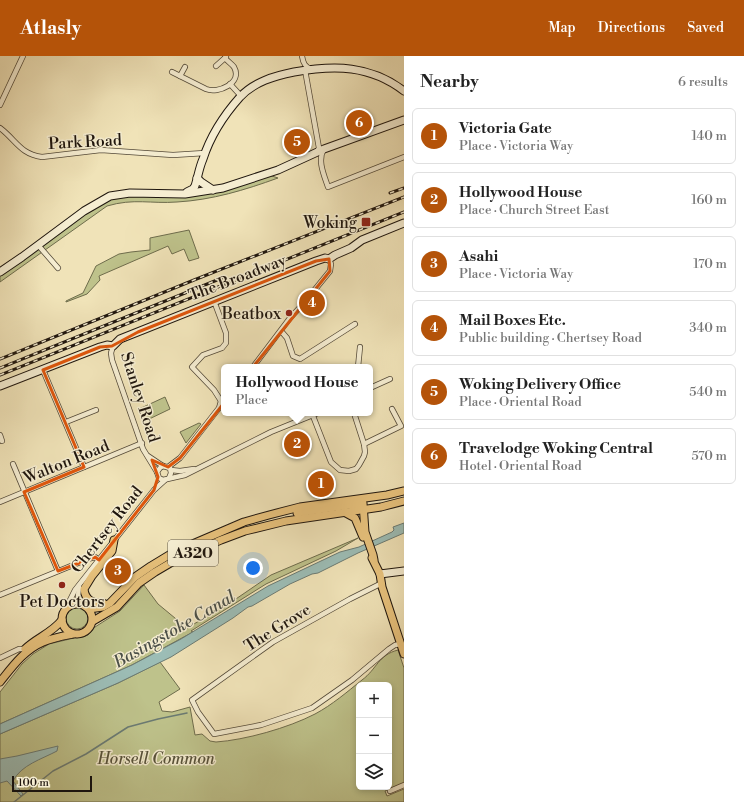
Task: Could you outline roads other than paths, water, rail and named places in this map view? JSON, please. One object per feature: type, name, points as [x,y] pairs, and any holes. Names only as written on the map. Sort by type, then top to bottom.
[{"type":"main road","name":"A320","points":[[23,653],[43,642],[86,632],[93,621],[117,607],[139,583],[155,572],[172,562],[221,540],[245,531],[286,521],[344,512],[387,495],[404,491]]},
{"type":"main road","name":"A320","points":[[89,608],[103,607],[113,600],[135,577],[174,552],[244,522],[257,522],[309,510],[359,505],[381,506],[404,501]]},
{"type":"main road","points":[[359,505],[365,522]]},
{"type":"main road","points":[[359,505],[364,538]]},
{"type":"main road","points":[[364,538],[365,522],[371,512],[381,506]]},
{"type":"main road","points":[[344,512],[355,518],[370,550],[380,574],[404,654]]},
{"type":"main road","points":[[113,600],[102,603],[94,603],[86,598],[84,589],[112,550],[114,540]]},
{"type":"main road","points":[[73,634],[66,629],[62,620],[63,612],[66,608],[73,604],[81,604],[89,608],[93,616],[93,621]]},
{"type":"main road","name":"A320","points":[[0,682],[30,644],[52,630],[62,620]]},
{"type":"street","points":[[0,105],[23,56]]},
{"type":"street","points":[[302,56],[303,62],[308,68],[319,148],[321,153],[321,162],[328,186],[404,157]]},
{"type":"street","points":[[172,72],[211,91],[222,89],[230,84],[235,78],[235,69],[226,57],[216,66]]},
{"type":"street","points":[[296,72],[303,62]]},
{"type":"street","points":[[180,76],[185,67]]},
{"type":"street","points":[[185,194],[193,189],[205,153],[221,122],[248,89],[264,80],[296,72],[339,67],[360,70],[386,80],[404,91]]},
{"type":"street","points":[[230,84],[241,96]]},
{"type":"street","points":[[0,272],[84,211],[110,196],[130,193],[185,194],[213,190],[240,183],[404,120]]},
{"type":"street","name":"Park Road","points":[[0,128],[19,148],[26,153],[42,157],[101,150],[173,155],[205,153]]},
{"type":"street","points":[[309,157],[317,159],[321,162]]},
{"type":"street","points":[[197,178],[213,190]]},
{"type":"street","name":"The Broadway","points":[[113,346],[120,340],[157,324],[316,261],[325,258],[328,259],[351,248],[362,240],[404,223]]},
{"type":"street","points":[[38,245],[58,268]]},
{"type":"street","points":[[255,364],[330,271],[331,264],[328,259]]},
{"type":"street","points":[[214,301],[226,333],[226,343],[222,348],[203,355],[192,367],[221,398]]},
{"type":"street","points":[[281,331],[287,336],[292,355],[297,359],[303,358],[355,324]]},
{"type":"street","points":[[0,386],[100,347],[107,345],[113,346]]},
{"type":"street","name":"Stanley Road","points":[[113,346],[111,354],[112,360],[143,449],[158,474]]},
{"type":"street","points":[[358,364],[360,347]]},
{"type":"street","points":[[43,370],[84,467]]},
{"type":"street","points":[[373,387],[390,379]]},
{"type":"street","points":[[167,468],[180,458],[221,404]]},
{"type":"street","points":[[364,444],[401,426],[392,409]]},
{"type":"street","points":[[66,422],[96,410]]},
{"type":"street","points":[[198,468],[180,471],[167,468],[159,469],[158,474],[161,480],[185,475],[271,432],[313,416],[331,462],[337,468],[352,470],[359,465],[364,456],[364,444],[355,416]]},
{"type":"street","points":[[0,435],[2,441]]},
{"type":"street","name":"Walton Road","points":[[0,502],[142,444]]},
{"type":"street","name":"Stanley Road","points":[[147,455],[167,468]]},
{"type":"street","points":[[13,464],[58,571]]},
{"type":"street","points":[[167,468],[172,473],[167,479]]},
{"type":"street","name":"Chertsey Road","points":[[154,490],[158,474]]},
{"type":"street","name":"Chertsey Road","points":[[66,608],[75,590],[114,540],[154,490],[167,479]]},
{"type":"street","points":[[0,595],[95,557],[99,560]]},
{"type":"street","points":[[380,574],[404,571]]},
{"type":"street","name":"The Grove","points":[[382,584],[350,599],[273,642],[192,700],[198,712],[214,734],[261,725],[312,708],[352,680],[389,649],[401,641]]},
{"type":"street","name":"Chertsey Road","points":[[79,586],[78,597],[81,604]]},
{"type":"street","points":[[0,658],[12,652],[23,653]]},
{"type":"street","points":[[390,792],[404,786]]},
{"type":"water","name":"Basingstoke Canal","points":[[404,523],[404,533],[358,553],[318,573],[312,574],[290,584],[248,607],[171,657],[118,683],[0,734],[0,724],[132,665],[181,639],[268,586],[340,552],[359,547],[392,532],[394,530],[393,527]]},
{"type":"water","name":"Horsell Common","points":[[58,746],[57,751],[32,763],[17,775],[13,781],[23,794],[21,796],[7,781],[0,783],[0,759]]},
{"type":"waterway","points":[[14,802],[53,771],[86,754],[128,727],[187,713]]},
{"type":"railway","points":[[390,193],[404,188]]},
{"type":"railway","points":[[0,359],[404,197]]},
{"type":"railway","points":[[0,375],[404,212]]},
{"type":"railway","points":[[0,368],[222,278]]},
{"type":"place","name":"Travelodge Woking Central","points":[[359,123]]},
{"type":"place","name":"Woking Delivery Office","points":[[297,142]]},
{"type":"place","name":"Woking","points":[[366,222]]},
{"type":"place","name":"Mail Boxes Etc.","points":[[312,303]]},
{"type":"place","name":"Beatbox","points":[[289,313]]},
{"type":"place","name":"Hollywood House","points":[[297,444]]},
{"type":"place","name":"Victoria Gate","points":[[321,484]]},
{"type":"place","name":"Asahi","points":[[118,571]]},
{"type":"place","name":"Pet Doctors","points":[[62,585]]}]
